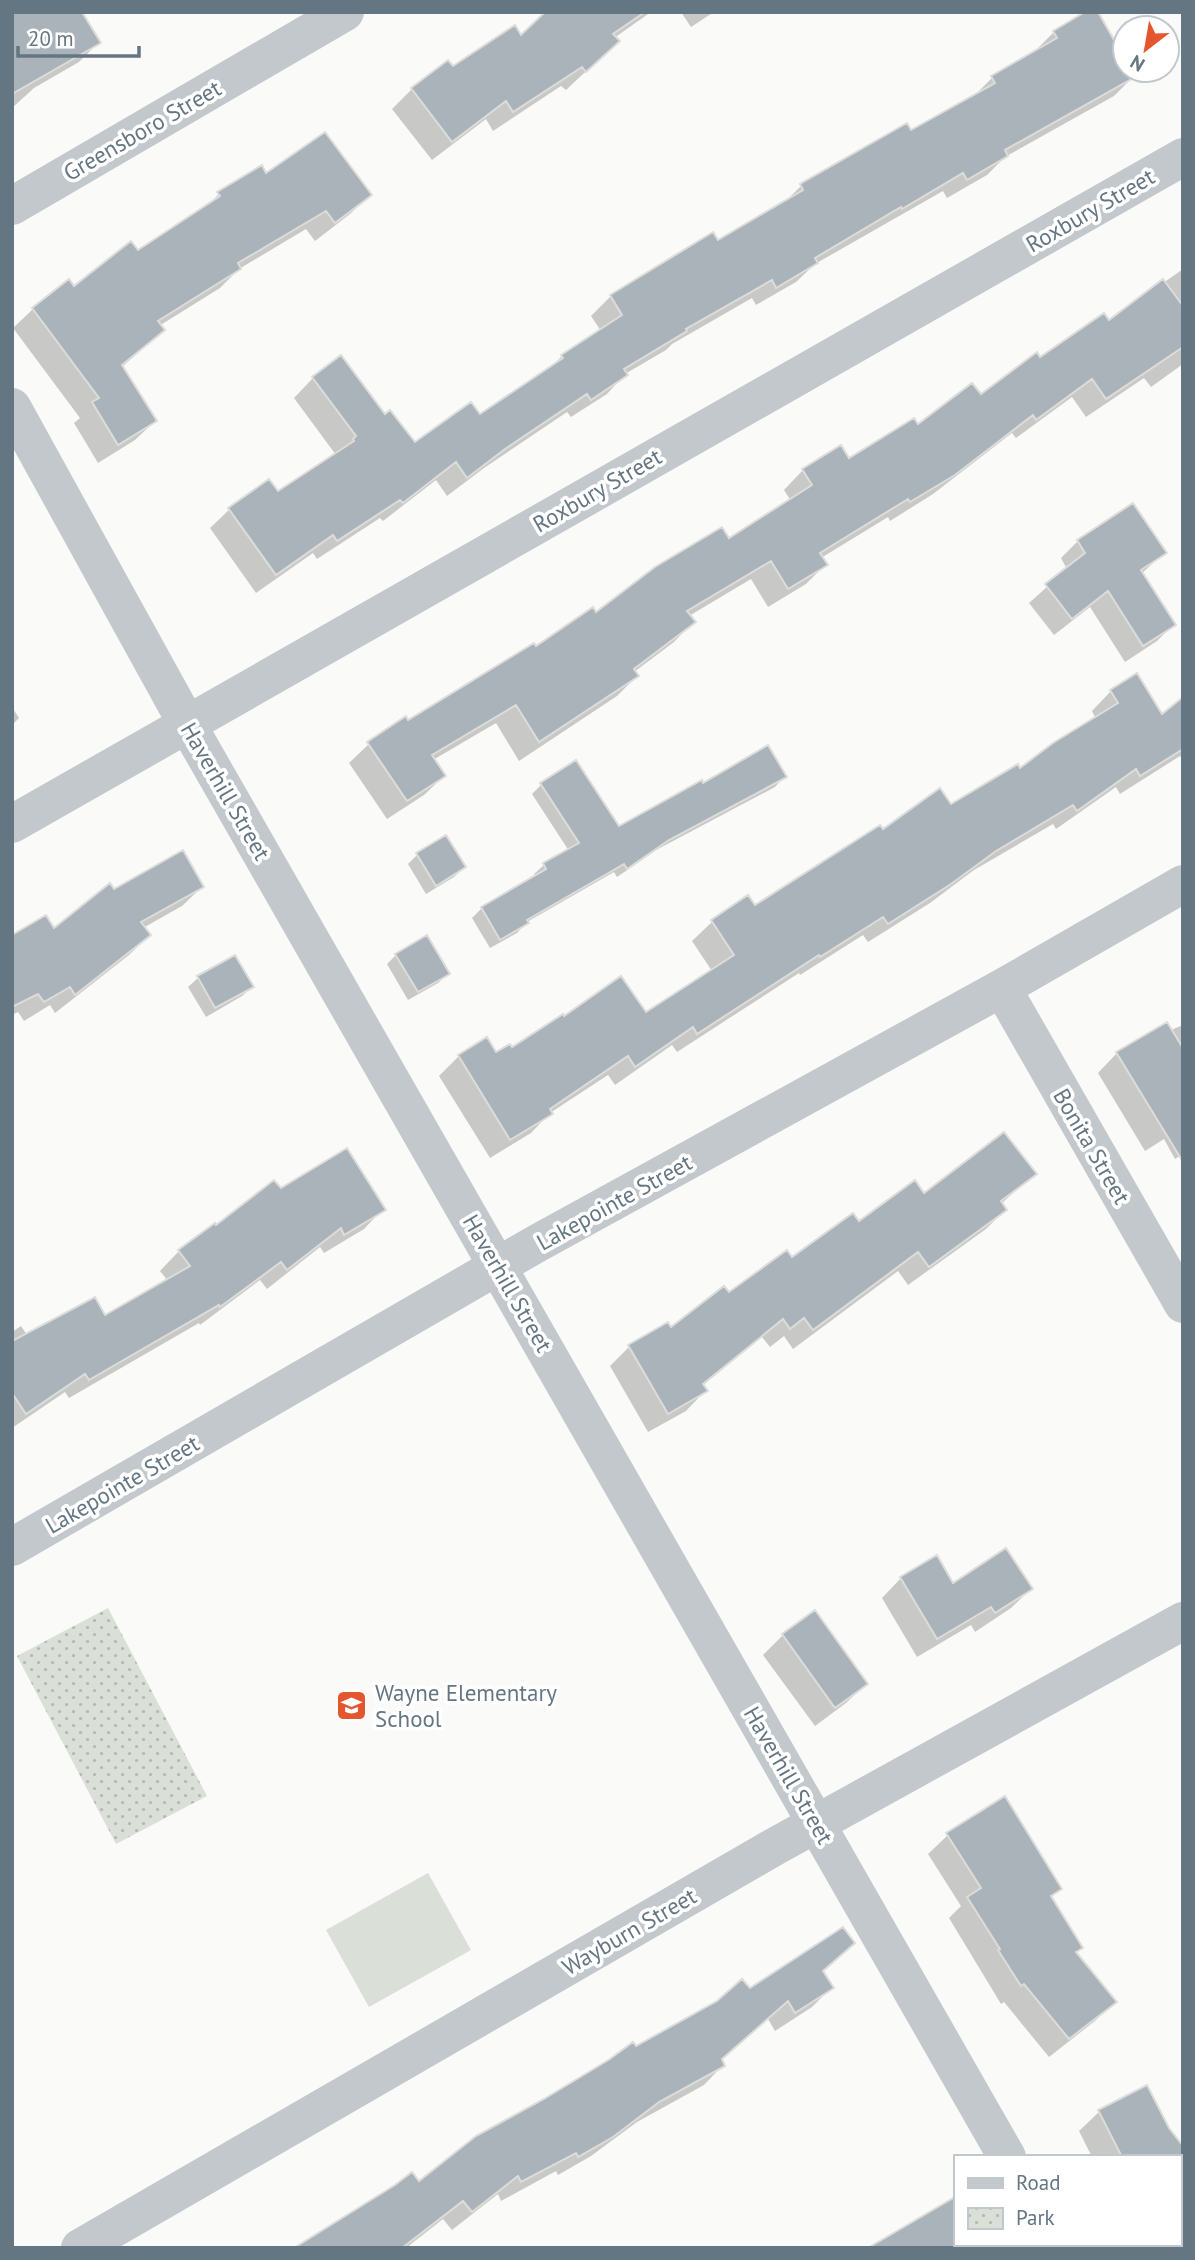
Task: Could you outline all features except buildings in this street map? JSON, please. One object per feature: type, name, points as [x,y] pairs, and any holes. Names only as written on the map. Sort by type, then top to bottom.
[{"type":"street","name":"Greensboro Street","points":[[12,206],[345,12]]},
{"type":"street","name":"Roxbury Street","points":[[12,824],[1183,157]]},
{"type":"street","name":"Haverhill Street","points":[[12,407],[187,724],[1006,2155]]},
{"type":"street","name":"Lakepointe Street","points":[[12,1547],[498,1266],[1002,988],[1183,884]]},
{"type":"street","name":"Bonita Street","points":[[1002,988],[1183,1304]]},
{"type":"street","name":"Wayburn Street","points":[[80,2248],[817,1824],[1183,1621]]},
{"type":"green space","points":[[108,1608],[207,1796],[116,1844],[17,1656]]},
{"type":"green space","points":[[428,1873],[471,1950],[369,2007],[326,1930]]},
{"type":"place","name":"Wayne Elementary School","points":[[352,1705]]}]
